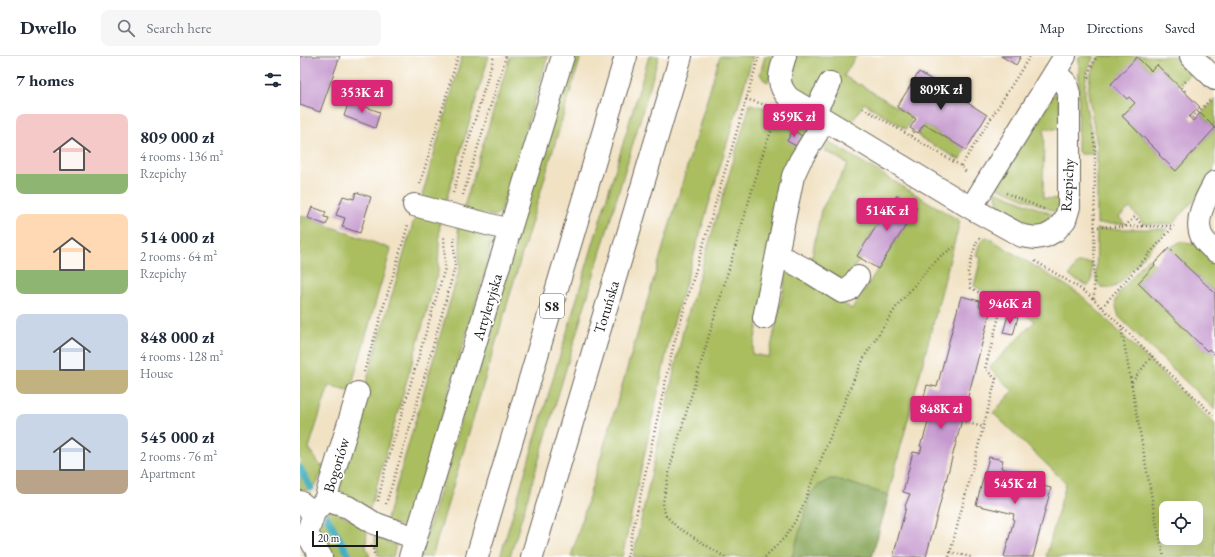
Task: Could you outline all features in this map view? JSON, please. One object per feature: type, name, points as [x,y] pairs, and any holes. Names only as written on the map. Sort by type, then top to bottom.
[{"type":"main road","name":"Artyleryjska","points":[[412,547],[563,56]]},
{"type":"main road","name":"S8","points":[[477,557],[626,56]]},
{"type":"main road","name":"Toruńska","points":[[532,557],[681,56]]},
{"type":"main road","points":[[785,56],[780,74],[780,84],[784,92],[785,106]]},
{"type":"main road","points":[[1191,56],[1215,79]]},
{"type":"main road","name":"Rzepichy","points":[[785,106],[819,116],[971,208],[1017,234],[1031,238],[1041,237],[1050,233],[1062,224],[1066,218],[1068,207],[1069,94],[1060,64]]},
{"type":"main road","name":"Rzepichy","points":[[971,208],[1060,64]]},
{"type":"main road","points":[[764,318],[791,184],[819,116],[830,84]]},
{"type":"main road","points":[[1215,182],[1205,201],[1200,218],[1202,237],[1215,251]]},
{"type":"main road","points":[[414,205],[510,230]]},
{"type":"main road","points":[[777,258],[788,260],[842,292],[849,290],[858,277]]},
{"type":"main road","name":"Bogoriów","points":[[321,557],[307,534],[313,505],[358,393]]},
{"type":"main road","points":[[313,505],[348,507],[412,547]]},
{"type":"path","points":[[375,557],[371,542],[416,407],[454,267],[454,233],[452,215],[494,56]]},
{"type":"path","points":[[377,524],[385,470],[445,268],[444,232],[452,215],[506,56]]},
{"type":"path","points":[[627,557],[672,347],[759,56]]},
{"type":"path","points":[[863,108],[961,166],[1030,56]]},
{"type":"path","points":[[1192,118],[1215,95]]},
{"type":"path","points":[[725,557],[669,520],[664,512],[664,502],[671,464],[761,157],[768,136],[785,106]]},
{"type":"path","points":[[910,136],[914,130]]},
{"type":"path","points":[[985,184],[1066,218]]},
{"type":"path","points":[[1124,226],[1135,217],[1144,227]]},
{"type":"path","points":[[1102,307],[1174,226]]},
{"type":"path","points":[[1094,227],[1200,226]]},
{"type":"path","points":[[949,557],[996,379],[985,369],[1002,305],[971,288],[968,272],[976,243],[983,234]]},
{"type":"path","points":[[765,557],[785,537],[799,515],[828,441],[866,354],[897,306],[929,268],[954,246]]},
{"type":"path","points":[[1094,299],[1215,417]]},
{"type":"path","points":[[1121,326],[1155,516],[1164,557]]},
{"type":"path","points":[[1131,383],[1152,356]]},
{"type":"path","points":[[961,421],[983,426]]},
{"type":"path","points":[[950,552],[971,557]]},
{"type":"green space","points":[[462,56],[489,56],[445,204],[422,196]]},
{"type":"green space","points":[[510,56],[548,56],[501,211],[495,216],[463,210]]},
{"type":"green space","points":[[569,56],[581,56],[432,557],[420,557]]},
{"type":"green space","points":[[649,56],[659,56],[510,557],[500,557]]},
{"type":"green space","points":[[720,56],[753,56],[672,328],[622,557],[571,557]]},
{"type":"green space","points":[[765,56],[775,56],[768,82],[764,80],[760,74]]},
{"type":"green space","points":[[794,56],[856,56],[844,76],[859,85],[860,84],[913,117],[906,129],[864,103],[850,125],[815,104],[800,91],[795,84],[792,75]]},
{"type":"green space","points":[[1079,56],[1094,56],[1088,69],[1085,82],[1086,105],[1093,154],[1081,154],[1078,152]]},
{"type":"green space","points":[[1099,56],[1181,56],[1191,71],[1178,86],[1157,65],[1151,71],[1137,57],[1127,99],[1129,97],[1135,103],[1122,116],[1176,171],[1215,128],[1215,167],[1199,194],[1173,224],[1144,224],[1130,208],[1119,217],[1125,224],[1097,224],[1097,145],[1088,92],[1090,76]]},
{"type":"green space","points":[[1054,94],[1059,96],[1060,129],[1044,129],[1043,198],[1059,199],[1059,205],[1056,212],[997,187],[998,183]]},
{"type":"green space","points":[[1215,99],[1215,128],[1201,114]]},
{"type":"green space","points":[[750,104],[777,111],[808,130],[791,157],[752,354],[769,357],[788,267],[852,309],[917,208],[897,195],[857,256],[861,258],[841,287],[810,266],[821,210],[848,164],[824,150],[829,142],[960,221],[872,557],[633,557],[683,331]]},
{"type":"green space","points":[[924,124],[966,150],[960,159],[919,137],[918,133]]},
{"type":"green space","points":[[996,191],[1054,215],[1045,222],[1034,226],[1020,224],[1013,221],[1003,211],[999,205]]},
{"type":"green space","points":[[416,213],[440,220],[438,272],[369,512],[333,495]]},
{"type":"green space","points":[[300,215],[391,249],[350,391],[329,385],[309,448],[320,465],[327,467],[324,476],[320,475],[317,484],[305,491],[300,489]]},
{"type":"green space","points":[[456,223],[481,231],[491,240],[488,261],[412,516],[408,523],[401,526],[386,522],[460,267],[460,239]]},
{"type":"green space","points":[[1097,229],[1168,229],[1119,284],[1113,287],[1102,288],[1096,281]]},
{"type":"green space","points":[[987,237],[1080,294],[1215,424],[1215,557],[1046,557],[1066,483],[993,413],[1013,391],[989,368],[1035,321],[974,286],[981,258],[976,256],[982,240]]},
{"type":"green space","points":[[1180,242],[1195,245],[1215,261],[1215,293],[1169,248]]},
{"type":"green space","points":[[1148,258],[1155,265],[1138,283],[1206,351],[1209,349],[1215,355],[1215,410],[1119,317],[1115,303],[1118,294]]},
{"type":"green space","points":[[1077,263],[1092,263],[1092,281],[1088,286],[1069,276]]},
{"type":"green space","points":[[830,479],[836,479],[889,495],[872,557],[792,557],[810,495],[817,486]]},
{"type":"green space","points":[[330,509],[367,527],[366,547],[370,557],[331,557],[316,530]]},
{"type":"green space","points":[[374,537],[396,545],[393,557],[379,557]]},
{"type":"building","points":[[300,56],[340,56],[320,112],[300,105]]},
{"type":"building","points":[[1001,56],[1021,56],[1016,65]]},
{"type":"building","points":[[1137,57],[1151,71],[1157,65],[1200,107],[1189,117],[1193,121],[1200,113],[1215,128],[1176,171],[1122,116],[1135,103],[1129,97],[1127,99],[1111,84]]},
{"type":"building","points":[[919,72],[987,115],[966,150],[924,124],[918,133],[910,128],[916,119],[897,107]]},
{"type":"building","points":[[349,101],[380,112],[375,128],[344,116]]},
{"type":"building","points":[[793,130],[802,136],[796,146],[787,141]]},
{"type":"building","points":[[356,192],[371,197],[360,233],[342,227],[345,218],[336,215],[343,196],[354,199]]},
{"type":"building","points":[[897,195],[917,208],[878,269],[857,256]]},
{"type":"building","points":[[312,207],[326,212],[324,217],[329,218],[326,225],[308,218]]},
{"type":"building","points":[[1169,248],[1215,293],[1215,355],[1209,349],[1207,351],[1138,283]]},
{"type":"building","points":[[961,296],[980,301],[979,306],[991,309],[926,557],[893,557],[906,507],[905,506],[910,494],[903,492],[913,452],[920,453],[922,447],[920,446],[931,412],[921,409],[927,385],[937,387]]},
{"type":"building","points":[[1008,315],[1018,317],[1013,335],[1003,333]]},
{"type":"building","points":[[989,457],[1003,460],[1001,468],[1033,476],[1031,483],[1051,488],[1033,557],[1004,557],[1014,514],[976,505]]},
{"type":"waterway","points":[[300,468],[311,488]]},
{"type":"waterway","points":[[327,517],[350,557]]}]
